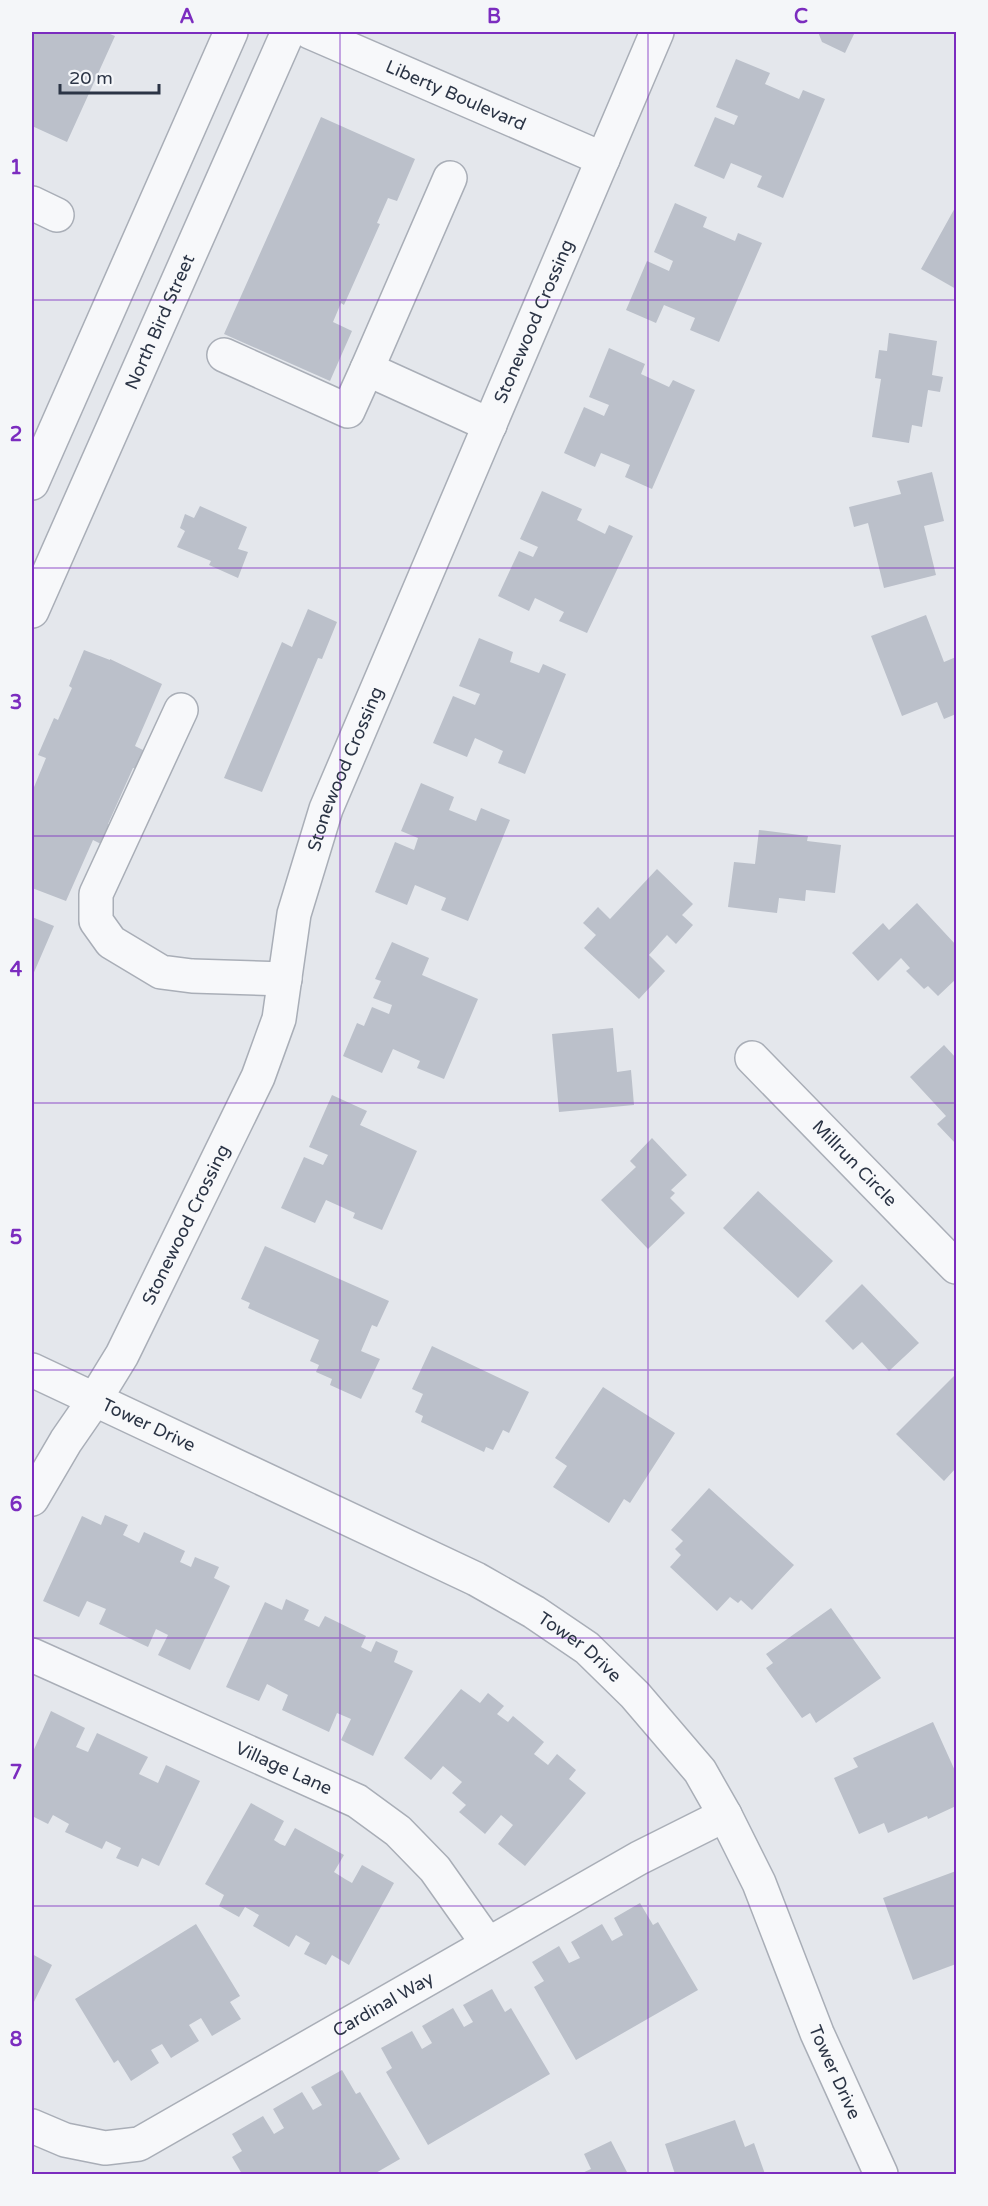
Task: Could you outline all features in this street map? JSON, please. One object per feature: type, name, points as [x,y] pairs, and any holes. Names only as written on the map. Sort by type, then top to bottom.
[{"type":"street","points":[[32,483],[231,32]]},
{"type":"street","name":"North Bird Street","points":[[32,611],[288,32]]},
{"type":"street","name":"Liberty Boulevard","points":[[310,32],[603,159]]},
{"type":"street","name":"Stonewood Crossing","points":[[32,1500],[66,1441],[122,1355],[258,1077],[279,1019],[294,914],[326,809],[657,32]]},
{"type":"street","points":[[224,355],[348,411],[450,178]]},
{"type":"street","points":[[367,369],[490,424]]},
{"type":"street","points":[[181,710],[96,894],[96,921],[111,942],[161,972],[192,976],[285,979]]},
{"type":"street","name":"Millrun Circle","points":[[752,1059],[957,1267]]},
{"type":"street","name":"Tower Drive","points":[[32,1370],[476,1579],[534,1612],[587,1647],[635,1695],[700,1771],[725,1815],[759,1883],[817,2032],[881,2175]]},
{"type":"street","name":"Village Lane","points":[[32,1655],[357,1801],[398,1831],[435,1869],[488,1944]]},
{"type":"street","name":"Cardinal Way","points":[[32,2126],[65,2140],[105,2148],[139,2144],[639,1858],[725,1815]]},
{"type":"building","points":[[32,32],[105,32],[115,36],[67,142],[32,126]]},
{"type":"building","points":[[818,32],[855,32],[845,53],[822,42]]},
{"type":"building","points":[[736,59],[770,73],[765,84],[799,99],[803,90],[825,99],[783,198],[757,187],[762,176],[731,163],[724,179],[694,166],[715,117],[734,125],[738,116],[716,107]]},
{"type":"building","points":[[321,117],[415,159],[397,201],[388,198],[377,223],[380,224],[344,305],[341,303],[333,322],[352,331],[330,381],[224,334]]},
{"type":"building","points":[[675,203],[707,217],[703,227],[735,241],[738,233],[762,243],[719,342],[690,330],[695,318],[664,305],[656,323],[626,310],[647,261],[669,271],[673,261],[654,252]]},
{"type":"building","points":[[956,206],[956,289],[921,269]]},
{"type":"building","points":[[889,333],[937,341],[932,375],[943,377],[940,392],[928,390],[922,427],[912,425],[909,443],[872,437],[881,379],[875,378],[879,350],[887,351]]},
{"type":"building","points":[[609,348],[645,364],[641,374],[669,387],[673,380],[695,390],[652,489],[625,477],[630,465],[601,453],[595,467],[564,453],[584,407],[604,416],[609,405],[589,397]]},
{"type":"building","points":[[932,472],[944,521],[924,526],[936,575],[884,588],[868,523],[854,527],[849,507],[901,494],[897,481]]},
{"type":"building","points":[[542,491],[582,509],[577,520],[605,534],[609,525],[633,536],[587,633],[559,621],[564,612],[535,598],[529,611],[498,596],[519,551],[533,557],[538,547],[520,539]]},
{"type":"building","points":[[200,506],[247,527],[238,549],[248,552],[238,578],[209,565],[211,561],[177,547],[185,531],[180,528],[185,514],[194,518]]},
{"type":"building","points":[[308,609],[337,622],[322,659],[318,658],[262,792],[224,778],[282,642],[292,647]]},
{"type":"building","points":[[926,615],[944,662],[956,657],[956,714],[944,719],[937,702],[902,716],[871,636]]},
{"type":"building","points":[[479,638],[513,652],[510,662],[539,673],[543,664],[566,674],[525,774],[498,763],[503,751],[475,738],[467,757],[433,743],[453,696],[475,705],[480,694],[459,686]]},
{"type":"building","points":[[84,650],[110,659],[162,684],[135,746],[145,751],[137,769],[133,768],[108,824],[111,826],[103,845],[93,840],[66,901],[32,888],[32,792],[46,758],[38,755],[54,718],[58,720],[72,688],[69,686]]},
{"type":"building","points":[[421,783],[454,797],[449,810],[476,821],[481,808],[510,820],[468,921],[441,910],[446,898],[415,885],[407,905],[375,892],[395,842],[414,850],[418,838],[401,831]]},
{"type":"building","points":[[759,830],[808,836],[807,841],[841,845],[835,893],[806,890],[805,901],[779,898],[777,913],[728,907],[734,862],[755,864]]},
{"type":"building","points":[[657,869],[693,904],[682,915],[693,925],[676,944],[667,935],[649,955],[665,971],[639,999],[584,948],[596,935],[583,923],[598,907],[610,919]]},
{"type":"building","points":[[917,903],[956,945],[956,979],[938,996],[928,986],[924,989],[906,971],[910,968],[901,958],[878,981],[852,953],[883,923],[889,930]]},
{"type":"building","points":[[32,917],[54,926],[32,977]]},
{"type":"building","points":[[392,942],[429,958],[422,975],[478,999],[444,1079],[417,1068],[420,1061],[393,1049],[382,1073],[343,1056],[357,1023],[364,1026],[372,1007],[389,1014],[392,1005],[373,998],[381,981],[375,979]]},
{"type":"building","points":[[613,1028],[617,1072],[631,1070],[634,1105],[559,1112],[552,1034]]},
{"type":"building","points":[[944,1045],[956,1058],[956,1144],[937,1124],[946,1116],[910,1077]]},
{"type":"building","points":[[332,1095],[367,1111],[360,1125],[417,1151],[382,1230],[353,1218],[355,1213],[326,1200],[315,1223],[281,1208],[304,1157],[323,1165],[328,1155],[309,1147]]},
{"type":"building","points":[[652,1138],[687,1175],[671,1190],[675,1193],[670,1198],[685,1213],[648,1249],[601,1200],[636,1167],[630,1161]]},
{"type":"building","points":[[758,1191],[833,1261],[798,1298],[723,1228]]},
{"type":"building","points":[[265,1246],[389,1301],[377,1327],[372,1325],[361,1351],[380,1359],[361,1399],[330,1385],[332,1379],[316,1372],[319,1365],[310,1361],[319,1340],[248,1308],[250,1303],[241,1299]]},
{"type":"building","points":[[862,1284],[919,1343],[889,1371],[862,1342],[853,1350],[825,1321]]},
{"type":"building","points":[[432,1346],[529,1392],[509,1433],[503,1430],[493,1450],[486,1447],[484,1452],[421,1422],[423,1416],[415,1412],[423,1394],[412,1389]]},
{"type":"building","points":[[955,1375],[956,1468],[944,1481],[896,1434]]},
{"type":"building","points":[[603,1387],[675,1433],[630,1503],[624,1499],[609,1523],[553,1487],[567,1466],[555,1458]]},
{"type":"building","points":[[709,1488],[794,1565],[752,1610],[741,1600],[738,1603],[730,1597],[717,1611],[670,1567],[681,1555],[675,1549],[683,1541],[671,1530]]},
{"type":"building","points":[[105,1515],[128,1525],[123,1535],[139,1543],[144,1532],[185,1551],[180,1562],[191,1567],[195,1557],[219,1567],[214,1578],[230,1586],[190,1670],[158,1655],[168,1635],[156,1629],[148,1647],[99,1624],[106,1609],[87,1601],[79,1617],[43,1601],[82,1516],[101,1525]]},
{"type":"building","points":[[286,1599],[309,1610],[304,1620],[319,1627],[325,1616],[366,1636],[361,1647],[371,1652],[376,1641],[398,1651],[394,1662],[413,1671],[373,1756],[341,1740],[351,1719],[337,1713],[329,1732],[282,1710],[288,1695],[267,1684],[259,1701],[226,1687],[265,1602],[282,1610]]},
{"type":"building","points":[[831,1608],[881,1678],[816,1723],[810,1713],[802,1718],[766,1668],[773,1663],[766,1654]]},
{"type":"building","points":[[461,1689],[480,1703],[488,1693],[504,1706],[497,1714],[508,1722],[513,1716],[544,1742],[534,1754],[548,1765],[557,1754],[576,1770],[569,1779],[586,1793],[525,1866],[498,1844],[513,1825],[501,1815],[485,1834],[459,1812],[466,1805],[452,1793],[462,1782],[443,1766],[431,1780],[404,1758]]},
{"type":"building","points":[[51,1711],[85,1728],[76,1747],[88,1752],[97,1733],[148,1757],[139,1774],[158,1783],[166,1765],[200,1781],[159,1866],[142,1858],[138,1867],[116,1858],[121,1848],[106,1841],[102,1849],[65,1832],[69,1824],[53,1815],[48,1824],[32,1816],[32,1754]]},
{"type":"building","points":[[933,1722],[956,1773],[956,1806],[888,1833],[884,1823],[859,1834],[834,1778],[858,1767],[853,1758]]},
{"type":"building","points":[[251,1803],[284,1821],[274,1840],[280,1844],[285,1846],[295,1828],[344,1855],[334,1872],[352,1883],[362,1865],[394,1883],[349,1965],[332,1955],[326,1965],[304,1954],[310,1943],[296,1935],[289,1947],[253,1926],[259,1915],[245,1907],[239,1917],[219,1906],[224,1895],[205,1884]]},
{"type":"building","points":[[956,1871],[956,1964],[913,1980],[883,1898]]},
{"type":"building","points":[[640,1903],[653,1925],[658,1922],[698,1990],[576,2060],[534,1987],[544,1981],[532,1962],[559,1946],[569,1963],[580,1958],[571,1942],[602,1924],[612,1941],[623,1935],[614,1918]]},
{"type":"building","points":[[196,1924],[240,1996],[230,2002],[241,2019],[212,2036],[201,2018],[189,2025],[199,2041],[171,2058],[162,2044],[151,2050],[159,2063],[131,2081],[118,2060],[114,2063],[75,1999]]},
{"type":"building","points":[[32,1954],[52,1965],[32,2006]]},
{"type":"building","points":[[492,1989],[505,2012],[511,2008],[550,2074],[428,2145],[386,2072],[392,2068],[381,2048],[412,2031],[422,2049],[432,2043],[422,2026],[453,2008],[464,2027],[473,2022],[463,2005]]},
{"type":"building","points":[[342,2070],[356,2094],[360,2092],[400,2159],[374,2174],[242,2174],[232,2157],[242,2151],[232,2134],[263,2116],[274,2134],[284,2128],[273,2109],[302,2092],[313,2110],[322,2105],[311,2087]]},
{"type":"building","points":[[735,2120],[745,2147],[754,2143],[765,2174],[675,2174],[665,2144]]},
{"type":"building","points":[[611,2141],[628,2174],[580,2174],[591,2169],[584,2154]]}]
